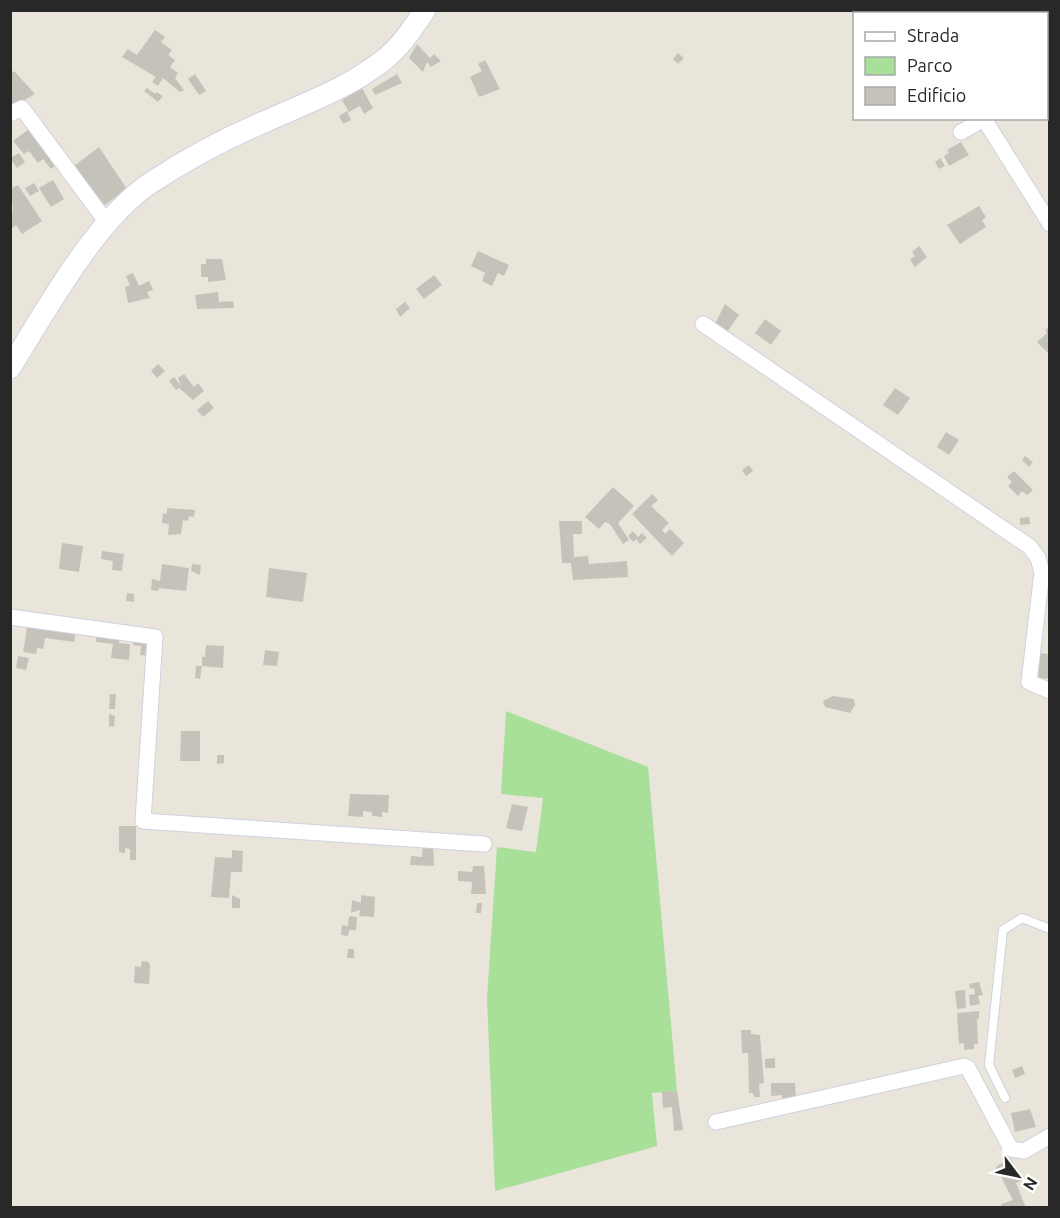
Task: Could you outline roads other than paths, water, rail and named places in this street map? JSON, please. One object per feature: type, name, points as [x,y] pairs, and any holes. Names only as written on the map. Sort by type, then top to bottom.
[{"type":"main road","points":[[10,368],[64,283],[122,206],[151,183],[261,123],[346,86],[386,59],[406,38],[425,10]]},
{"type":"street","points":[[10,114],[22,108],[108,224]]},
{"type":"street","points":[[961,132],[982,120]]},
{"type":"street","points":[[985,120],[1050,224]]},
{"type":"street","points":[[703,324],[1030,547],[1038,558],[1042,572],[1029,682],[1050,691]]},
{"type":"street","points":[[10,617],[155,637],[143,821],[484,844]]},
{"type":"street","points":[[716,1122],[964,1066],[969,1068],[1011,1149],[1024,1151],[1050,1136]]},
{"type":"lane","points":[[1005,1098],[989,1065],[1004,930],[1022,918],[1050,929]]}]
